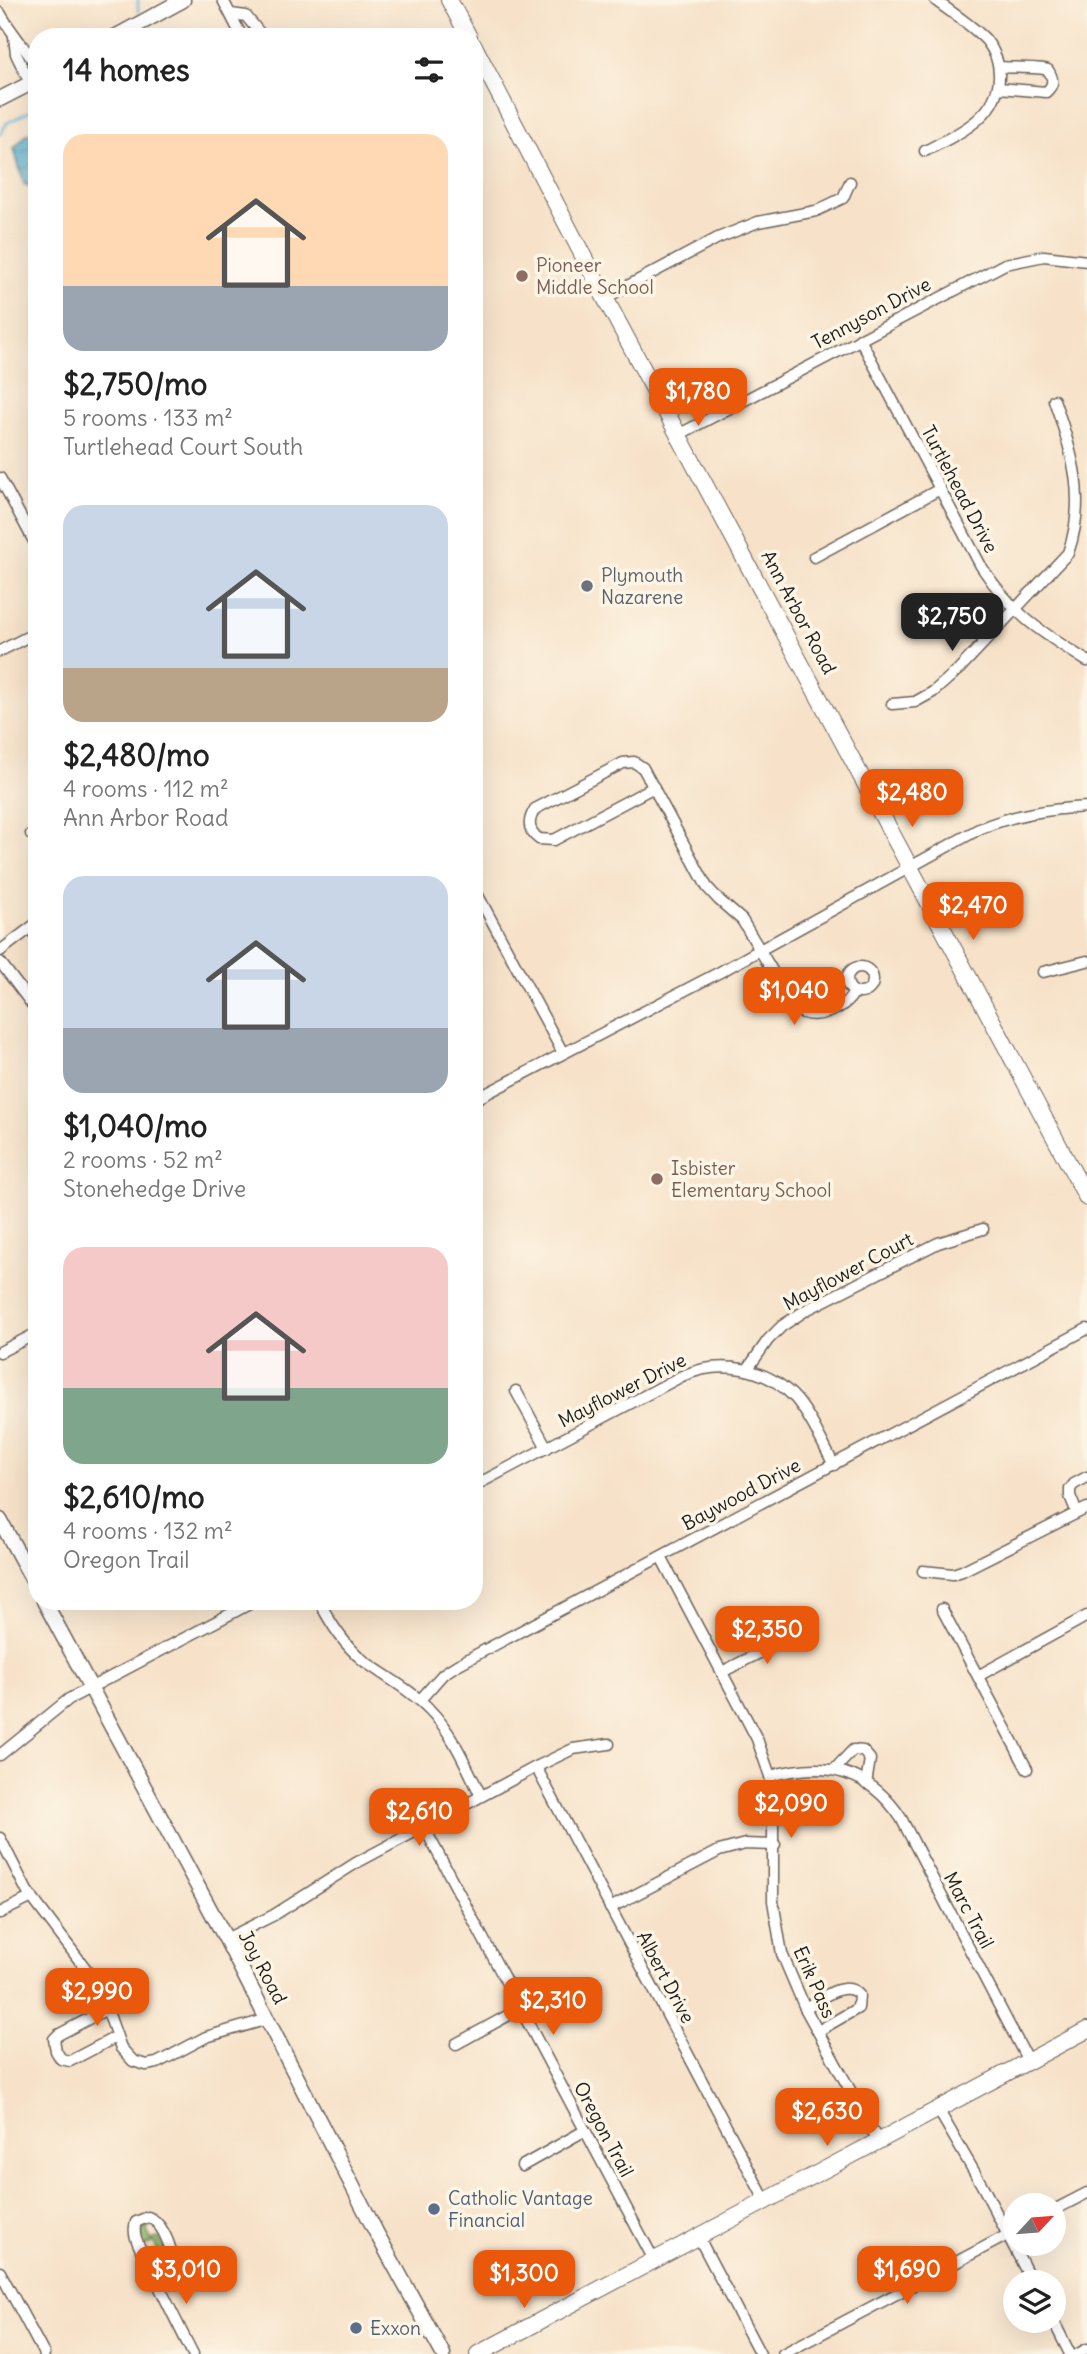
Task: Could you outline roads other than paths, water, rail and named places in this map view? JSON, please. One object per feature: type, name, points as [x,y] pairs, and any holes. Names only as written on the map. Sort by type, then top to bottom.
[{"type":"main road","points":[[449,0],[464,28]]},
{"type":"main road","name":"Ann Arbor Road","points":[[483,63],[605,298],[1087,1198]]},
{"type":"main road","points":[[478,2354],[1087,2030]]},
{"type":"street","points":[[132,28],[183,0]]},
{"type":"street","points":[[223,0],[238,28]]},
{"type":"street","points":[[925,151],[976,122],[989,107],[998,88],[999,66],[993,50],[984,38],[935,0]]},
{"type":"street","points":[[0,13],[14,37],[28,53]]},
{"type":"street","points":[[231,14],[246,16],[256,28]]},
{"type":"street","points":[[14,37],[16,54],[28,73]]},
{"type":"street","points":[[998,88],[1046,92],[1053,81],[1048,70],[1042,68],[999,66]]},
{"type":"street","points":[[0,99],[28,84]]},
{"type":"street","points":[[605,298],[718,238],[758,222],[816,211],[843,198],[850,182]]},
{"type":"street","name":"Tennyson Drive","points":[[680,434],[1005,264],[1044,256],[1087,260]]},
{"type":"street","name":"Turtlehead Drive","points":[[860,339],[998,593],[1027,621],[1087,661]]},
{"type":"street","points":[[892,704],[915,702],[933,692],[959,669],[1068,552],[1076,540],[1084,517],[1082,478],[1054,400]]},
{"type":"street","points":[[0,478],[28,530]]},
{"type":"street","points":[[814,557],[940,489]]},
{"type":"street","points":[[0,651],[28,637]]},
{"type":"street","points":[[654,787],[554,840],[539,839],[530,827],[529,817],[535,809],[623,763],[638,763],[654,787],[707,887],[742,920],[761,948],[791,1004],[801,1013],[810,1015],[832,1010],[849,1001],[854,992]]},
{"type":"street","points":[[483,1095],[720,972],[979,828],[1037,811],[1087,807]]},
{"type":"street","points":[[483,905],[563,1053]]},
{"type":"street","points":[[0,951],[28,930]]},
{"type":"street","points":[[1043,972],[1087,961]]},
{"type":"street","points":[[0,962],[28,999]]},
{"type":"street","name":"Mayflower Court","points":[[747,1370],[768,1340],[795,1316],[938,1243],[983,1228]]},
{"type":"street","name":"Baywood Drive","points":[[420,1700],[443,1674],[457,1665],[1087,1329]]},
{"type":"street","points":[[0,1352],[28,1338]]},
{"type":"street","name":"Mayflower Drive","points":[[483,1481],[689,1373],[718,1367],[747,1370],[772,1380],[795,1398],[834,1465]]},
{"type":"street","points":[[516,1391],[547,1448]]},
{"type":"street","points":[[923,1571],[953,1574],[962,1571],[1082,1510],[1070,1489],[1087,1477]]},
{"type":"street","points":[[0,1520],[28,1571]]},
{"type":"street","name":"Erik Pass","points":[[661,1557],[757,1739],[770,1776],[775,1814],[773,1901],[782,1954],[805,2008],[878,2141]]},
{"type":"street","points":[[942,1609],[1027,1769]]},
{"type":"street","name":"Joy Road","points":[[49,1610],[226,1939],[376,2232],[443,2354]]},
{"type":"street","points":[[0,1755],[68,1700],[238,1610]]},
{"type":"street","points":[[324,1610],[337,1632],[355,1653],[420,1700],[446,1728],[481,1797]]},
{"type":"street","points":[[978,1676],[1087,1616]]},
{"type":"street","points":[[722,1672],[798,1633]]},
{"type":"street","points":[[226,1939],[274,1915],[356,1863],[536,1767],[573,1749],[609,1744]]},
{"type":"street","points":[[834,1770],[853,1750],[863,1751],[870,1759],[866,1784]]},
{"type":"street","name":"Albert Drive","points":[[536,1767],[766,2202]]},
{"type":"street","name":"Marc Trail","points":[[770,1776],[806,1768],[834,1770],[866,1784],[887,1800],[901,1818],[1028,2061]]},
{"type":"street","name":"Oregon Trail","points":[[424,1827],[655,2262]]},
{"type":"street","points":[[0,1838],[32,1897],[89,1973],[126,2055],[140,2064],[151,2065],[206,2037],[268,2019]]},
{"type":"street","points":[[610,1908],[719,1851],[745,1844],[775,1845]]},
{"type":"street","points":[[0,1913],[32,1897]]},
{"type":"street","points":[[805,2008],[845,1988],[853,1989],[859,1995],[858,2008],[818,2031]]},
{"type":"street","points":[[107,2009],[58,2035],[54,2039],[56,2051],[61,2059],[70,2061],[116,2036]]},
{"type":"street","points":[[456,2044],[520,2009]]},
{"type":"street","points":[[939,2110],[1003,2219]]},
{"type":"street","points":[[522,2166],[584,2131]]},
{"type":"street","points":[[1066,2204],[1087,2193]]},
{"type":"street","points":[[152,2271],[169,2261],[172,2255],[155,2219],[148,2217],[136,2222],[136,2240],[193,2354]]},
{"type":"street","points":[[783,2354],[1003,2237]]},
{"type":"street","points":[[699,2238],[760,2354]]},
{"type":"street","points":[[0,2272],[44,2354]]},
{"type":"street","points":[[1060,2333],[1070,2354]]},
{"type":"street","points":[[1078,2354],[1087,2349]]},
{"type":"water","points":[[27,134],[28,186],[24,184],[14,148]]},
{"type":"waterway","points":[[138,0],[138,12]]},
{"type":"waterway","points":[[0,135],[7,123],[28,112]]},
{"type":"place","name":"Pioneer Middle School","points":[[522,276]]},
{"type":"place","name":"Plymouth Nazarene","points":[[587,586]]},
{"type":"place","name":"Isbister Elementary School","points":[[657,1179]]},
{"type":"place","name":"Catholic Vantage Financial","points":[[434,2209]]},
{"type":"place","name":"Exxon","points":[[356,2328]]}]
